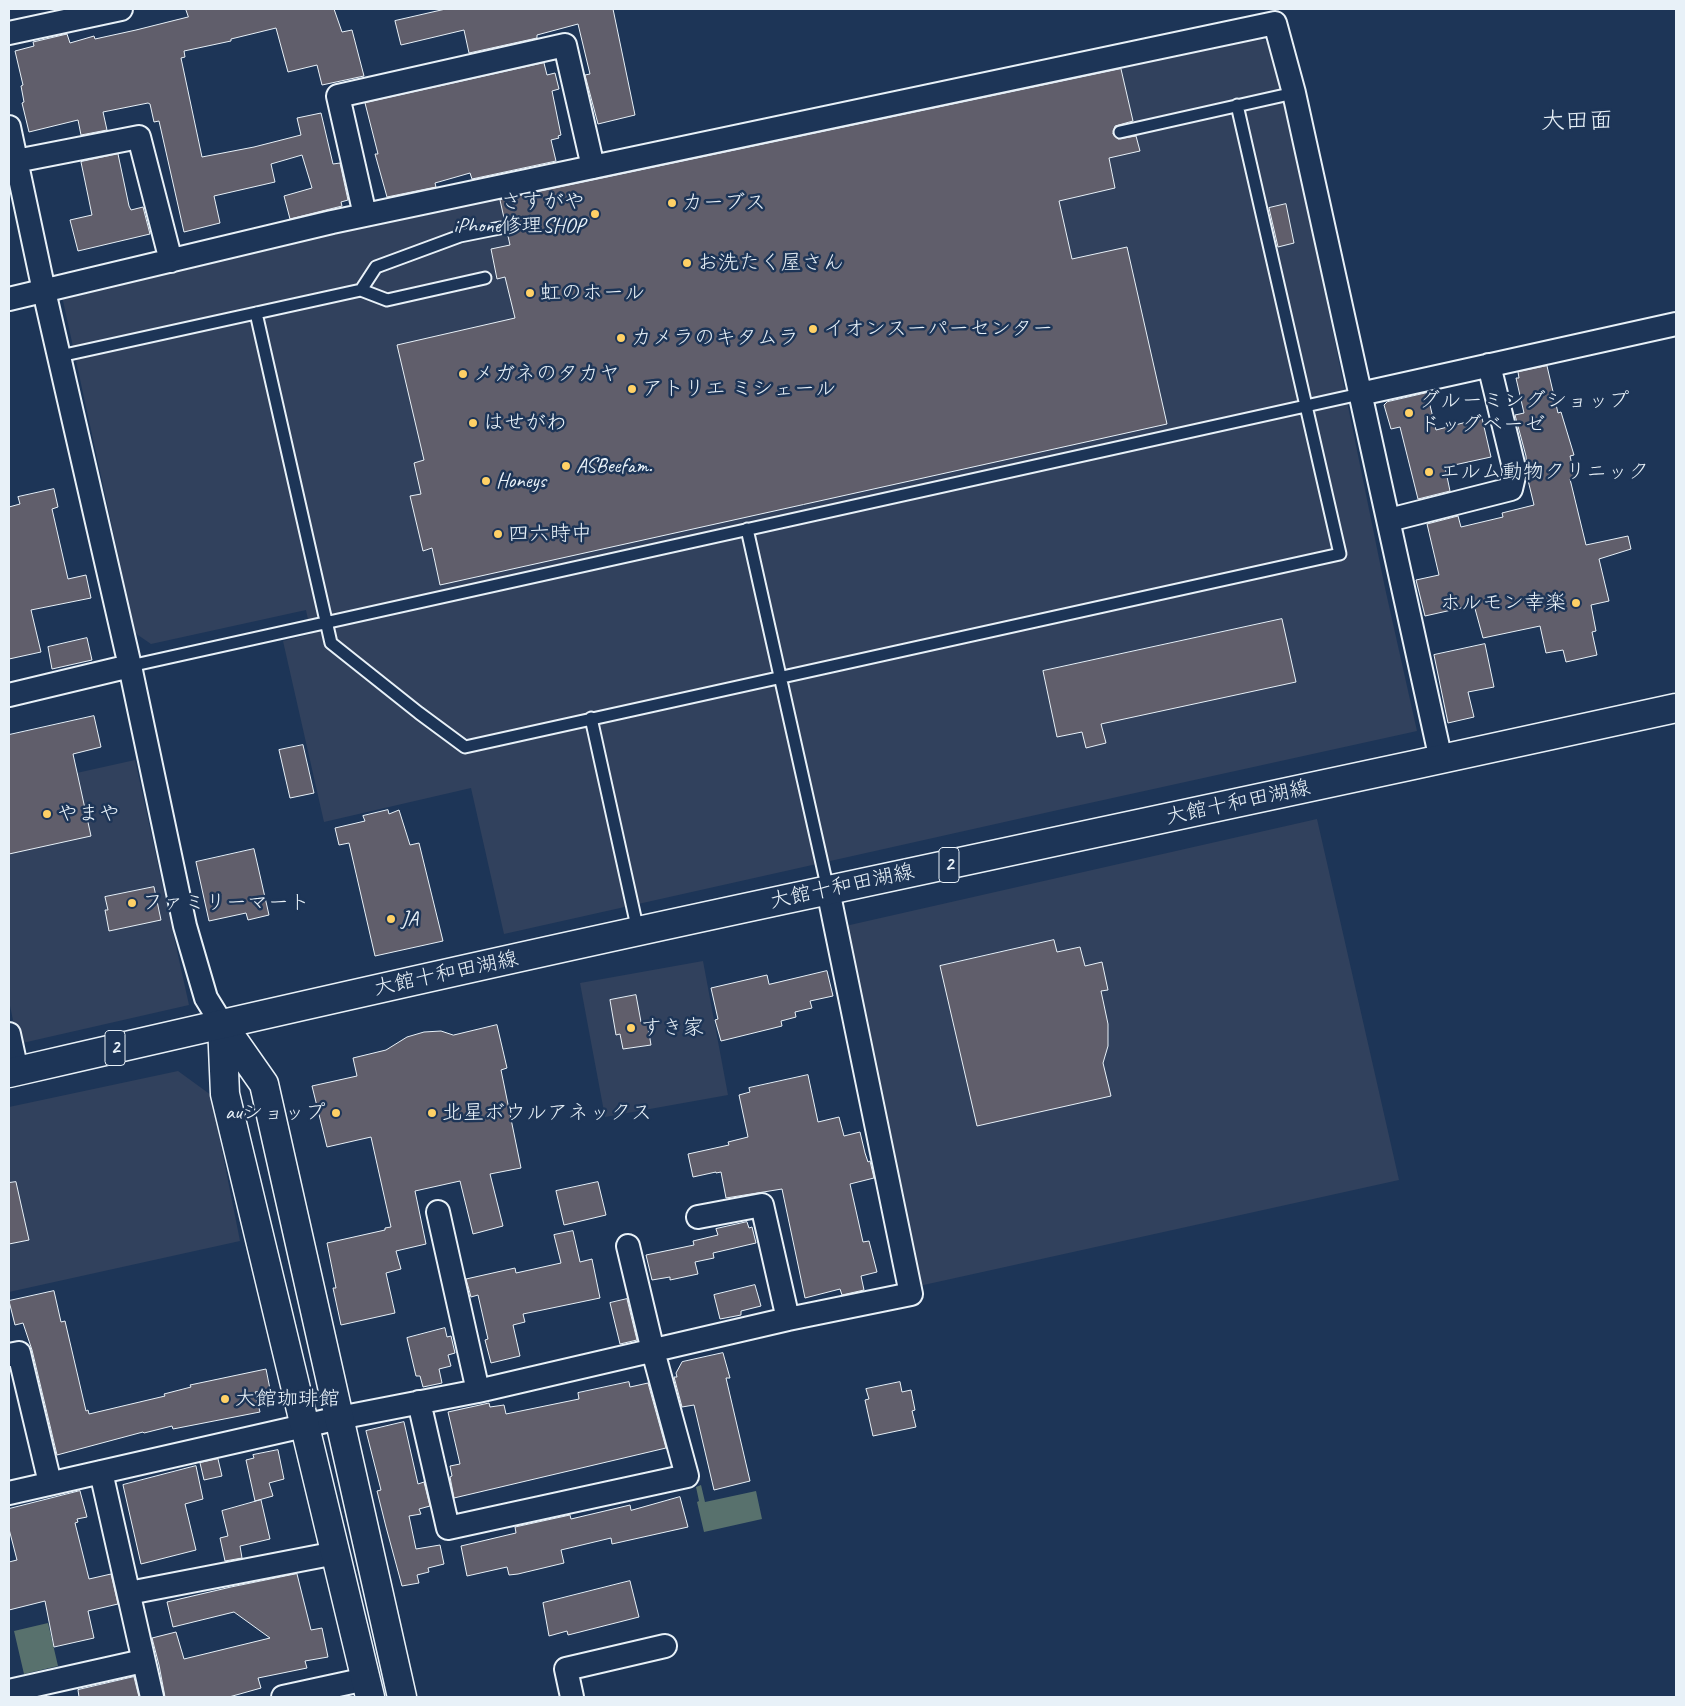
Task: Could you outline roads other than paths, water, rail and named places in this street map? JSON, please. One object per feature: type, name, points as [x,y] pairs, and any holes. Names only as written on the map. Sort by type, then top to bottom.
[{"type":"main road","name":"大館十和田湖線","points":[[13,1072],[828,890],[1441,760],[1676,708]]},
{"type":"main road","points":[[222,1024],[264,1084],[402,1697]]},
{"type":"main road","points":[[222,1024],[225,1094],[368,1688]]},
{"type":"street","points":[[9,33],[121,9]]},
{"type":"street","points":[[9,299],[365,215],[1276,23],[1294,93],[1441,760]]},
{"type":"street","points":[[365,215],[338,96],[566,45],[593,167]]},
{"type":"street","points":[[9,127],[44,291],[130,666],[185,926],[206,998],[222,1024]]},
{"type":"street","points":[[16,160],[138,137],[171,261]]},
{"type":"street","points":[[1360,394],[1676,324]]},
{"type":"street","points":[[1388,520],[1511,489],[1515,472],[1489,365]]},
{"type":"street","points":[[9,695],[130,666]]},
{"type":"street","points":[[9,1493],[339,1418],[478,1391],[788,1319],[911,1294],[828,890]]},
{"type":"street","points":[[9,1034],[13,1072]]},
{"type":"street","points":[[698,1217],[762,1205],[788,1319]]},
{"type":"street","points":[[438,1212],[478,1391]]},
{"type":"street","points":[[419,1402],[448,1528],[687,1476],[653,1351],[628,1246]]},
{"type":"street","points":[[9,1355],[19,1353],[50,1484]]},
{"type":"street","points":[[101,1472],[152,1697]]},
{"type":"street","points":[[129,1593],[336,1553]]},
{"type":"street","points":[[572,1697],[566,1669],[665,1646]]},
{"type":"street","points":[[21,1692],[144,1661]]},
{"type":"street","points":[[283,1697],[368,1688]]},
{"type":"lane","points":[[1120,132],[1294,93]]},
{"type":"lane","points":[[256,313],[331,643],[464,747],[1340,554],[1238,105]]},
{"type":"lane","points":[[361,290],[376,267],[460,236],[500,228]]},
{"type":"lane","points":[[60,356],[361,290],[388,300],[485,278]]},
{"type":"lane","points":[[130,666],[1360,394]]},
{"type":"lane","points":[[747,529],[828,890]]},
{"type":"lane","points":[[591,718],[638,932]]},
{"type":"place","name":"カーブス","points":[[672,203]]},
{"type":"place","name":"さすがや iPhone修理SHOP","points":[[595,214]]},
{"type":"place","name":"お洗たく屋さん","points":[[687,263]]},
{"type":"place","name":"虹のホール","points":[[530,293]]},
{"type":"place","name":"イオンスーパーセンター","points":[[813,329]]},
{"type":"place","name":"カメラのキタムラ","points":[[621,338]]},
{"type":"place","name":"メガネのタカヤ","points":[[463,374]]},
{"type":"place","name":"アトリエ ミシェール","points":[[632,389]]},
{"type":"place","name":"グルーミングショップ ドッグベーゼ","points":[[1409,413]]},
{"type":"place","name":"はせがわ","points":[[473,423]]},
{"type":"place","name":"ASBeefam.","points":[[566,466]]},
{"type":"place","name":"エルム動物クリニック","points":[[1429,472]]},
{"type":"place","name":"Honeys","points":[[486,481]]},
{"type":"place","name":"四六時中","points":[[498,534]]},
{"type":"place","name":"ホルモン幸楽","points":[[1576,603]]},
{"type":"place","name":"やまや","points":[[47,814]]},
{"type":"place","name":"ファミリーマート","points":[[132,903]]},
{"type":"place","name":"JA","points":[[391,919]]},
{"type":"place","name":"すき家","points":[[631,1028]]},
{"type":"place","name":"auショップ","points":[[336,1113]]},
{"type":"place","name":"北星ボウルアネックス","points":[[432,1113]]},
{"type":"place","name":"大館珈琲館","points":[[225,1399]]},
{"type":"district","name":"大田面","points":[[1577,122]]}]
